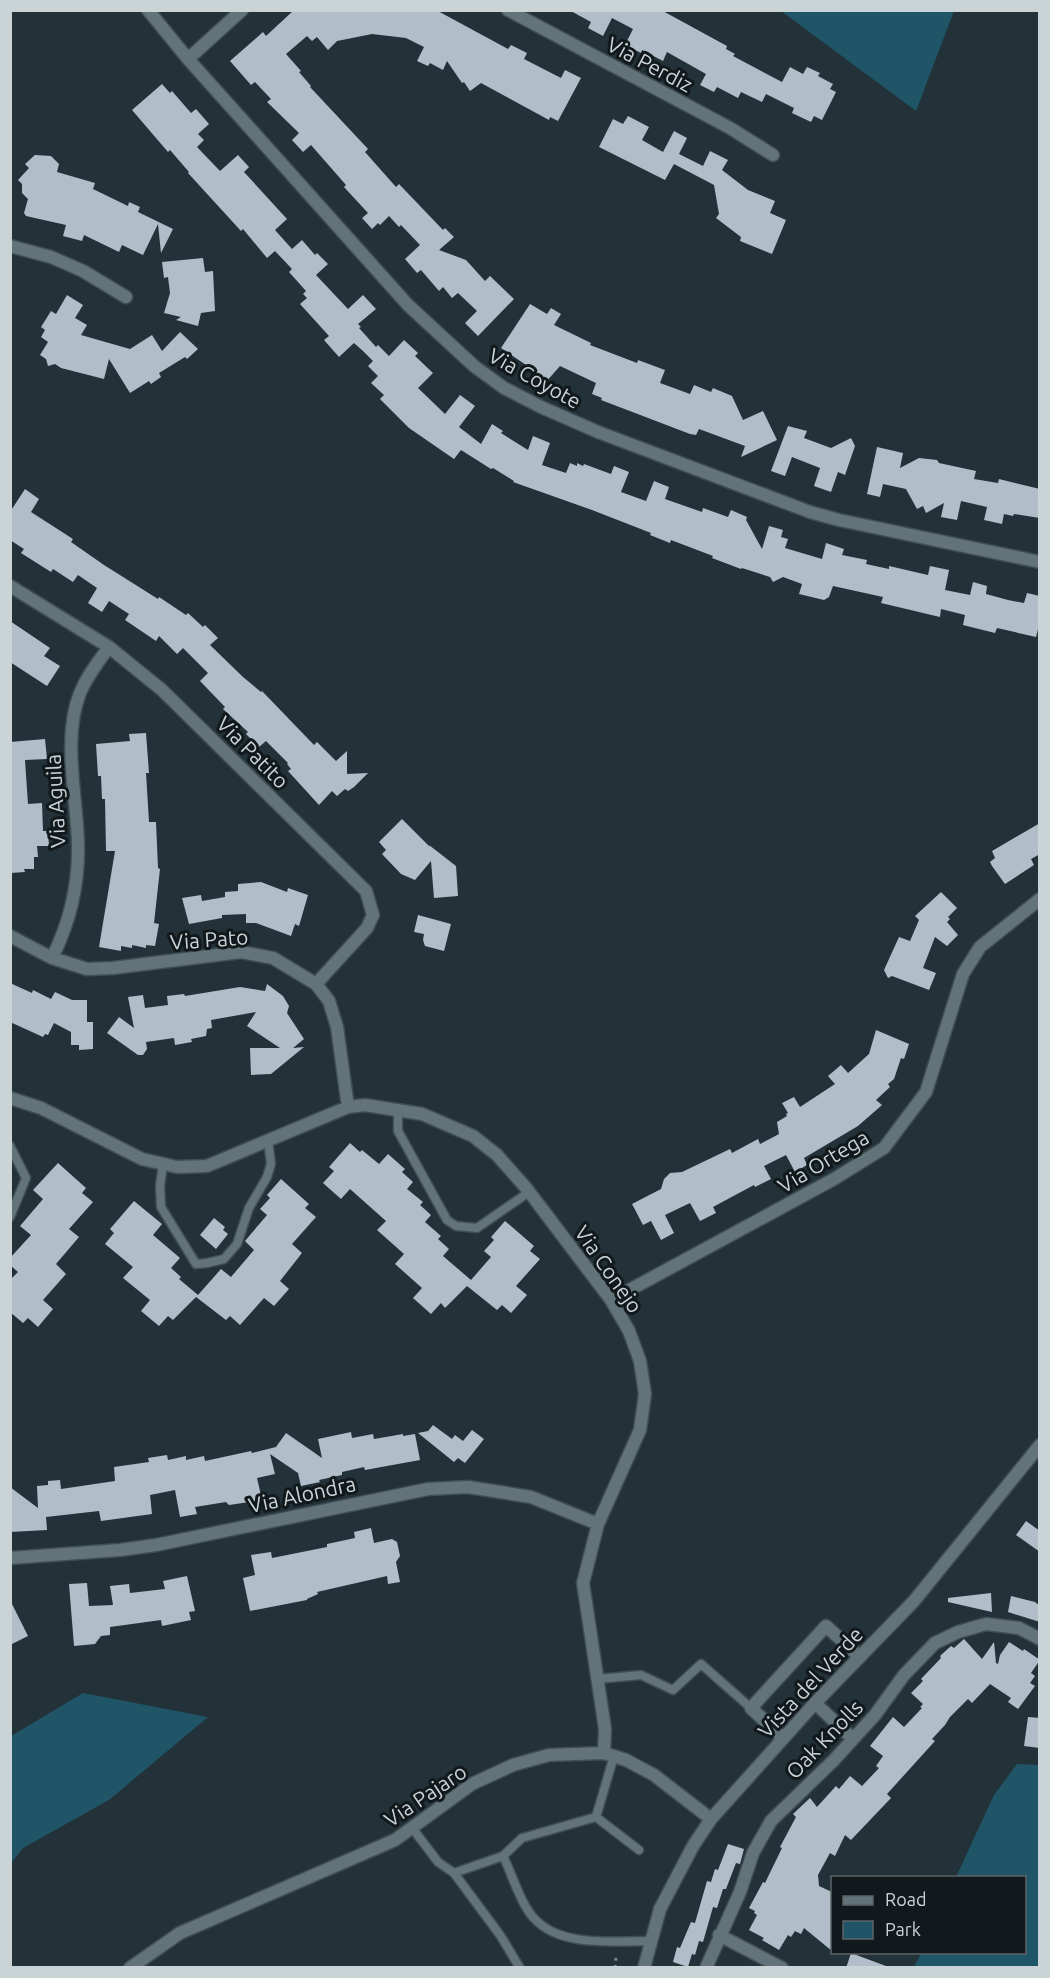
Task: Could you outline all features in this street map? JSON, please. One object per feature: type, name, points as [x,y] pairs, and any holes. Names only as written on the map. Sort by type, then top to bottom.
[{"type":"street","name":"Via Coyote","points":[[148,10],[188,59],[408,305],[474,366],[504,387],[541,407],[598,432],[810,512],[1040,562]]},
{"type":"street","points":[[188,59],[242,10]]},
{"type":"street","name":"Via Perdiz","points":[[508,10],[730,128],[773,155]]},
{"type":"street","points":[[10,246],[51,257],[83,270],[126,297]]},
{"type":"street","name":"Via Patito","points":[[10,586],[109,647],[162,690],[366,891],[373,915],[367,928],[316,984]]},
{"type":"street","name":"Via Aguila","points":[[52,958],[65,931],[77,882],[78,844],[71,742],[74,715],[83,686],[109,647]]},
{"type":"street","name":"Via Ortega","points":[[611,1300],[834,1179],[884,1148],[926,1092],[963,974],[980,947],[1040,899]]},
{"type":"street","name":"Via Pato","points":[[10,936],[52,958],[87,969],[113,968],[241,952],[273,958],[316,984],[329,1001],[337,1026],[348,1107]]},
{"type":"street","points":[[10,1098],[41,1108],[142,1159],[177,1167],[207,1166],[348,1107]]},
{"type":"street","name":"Via Conejo","points":[[348,1107],[365,1105],[422,1114],[473,1136],[497,1155],[530,1192],[611,1300],[632,1341],[640,1361],[645,1394],[640,1430],[598,1524],[583,1583],[609,1754]]},
{"type":"street","name":"Vista del Verde","points":[[644,1968],[660,1909],[693,1846],[711,1819],[815,1702],[914,1602],[1040,1446]]},
{"type":"street","name":"Via Alondra","points":[[10,1558],[156,1545],[428,1489],[468,1487],[519,1495],[561,1508],[598,1524]]},
{"type":"street","name":"Oak Knolls","points":[[706,1968],[740,1892],[753,1853],[771,1821],[834,1760],[875,1715],[904,1675],[935,1643],[958,1632],[986,1624],[1019,1628],[1040,1639]]},
{"type":"street","points":[[783,1738],[751,1708],[826,1626],[860,1657]]},
{"type":"street","points":[[815,1702],[853,1739]]},
{"type":"street","name":"Via Pajaro","points":[[130,1968],[180,1933],[395,1840],[472,1784],[513,1765],[549,1755],[609,1754],[654,1775],[711,1819]]},
{"type":"street","points":[[719,1935],[782,1968]]},
{"type":"lane","points":[[398,1110],[398,1131],[447,1220],[456,1226],[477,1228],[530,1192]]},
{"type":"lane","points":[[163,1164],[160,1186],[161,1207],[196,1264],[207,1263],[224,1259],[237,1244],[249,1208],[267,1177],[271,1164],[268,1140]]},
{"type":"lane","points":[[10,1146],[26,1178],[10,1217]]},
{"type":"lane","points":[[597,1679],[641,1675],[674,1690],[701,1664],[751,1708]]},
{"type":"lane","points":[[596,1818],[609,1754]]},
{"type":"lane","points":[[596,1818],[639,1850]]},
{"type":"lane","points":[[454,1873],[503,1856],[522,1838],[596,1818]]},
{"type":"lane","points":[[413,1829],[438,1862],[454,1873],[500,1935],[520,1968]]},
{"type":"lane","points":[[503,1856],[529,1913],[547,1929],[577,1941],[652,1941]]},
{"type":"path","points":[[615,1968],[616,1958]]},
{"type":"green space","points":[[954,10],[916,111],[781,11]]},
{"type":"green space","points":[[83,1693],[208,1717],[109,1800],[23,1848],[11,1863],[11,1736]]},
{"type":"green space","points":[[1017,1764],[1039,1765],[1039,1967],[914,1967],[920,1954],[1026,1954],[1026,1876],[956,1876],[994,1795]]},
{"type":"building","points":[[294,10],[436,10],[508,49],[511,45],[527,53],[524,59],[561,78],[565,70],[581,78],[558,121],[550,117],[549,120],[481,83],[470,91],[447,61],[443,70],[430,63],[428,66],[417,61],[424,47],[406,38],[372,34],[337,41],[328,50],[317,37],[312,41],[307,36],[286,54],[301,71],[299,72],[310,87],[368,149],[365,152],[396,187],[399,184],[443,230],[445,228],[454,237],[439,250],[466,260],[485,281],[490,276],[514,299],[478,336],[465,323],[477,311],[458,293],[452,298],[443,287],[439,291],[421,270],[417,273],[405,259],[420,245],[389,216],[372,229],[362,218],[368,213],[344,187],[346,185],[311,145],[303,152],[292,140],[299,133],[267,102],[271,99],[255,82],[251,85],[230,61],[263,32],[266,36]]},
{"type":"building","points":[[569,10],[661,10],[727,46],[726,49],[735,54],[733,56],[782,82],[790,67],[803,74],[807,67],[820,73],[818,76],[833,84],[830,89],[836,92],[822,120],[814,116],[811,122],[792,113],[794,108],[766,94],[762,102],[741,92],[738,98],[717,87],[714,92],[700,85],[706,74],[667,52],[663,61],[642,50],[641,53],[625,45],[633,29],[612,18],[603,36],[588,28],[591,22]]},
{"type":"building","points":[[162,84],[170,93],[172,91],[191,113],[196,109],[209,124],[198,134],[204,140],[197,147],[220,171],[238,155],[249,167],[244,172],[287,219],[275,230],[292,249],[302,240],[315,255],[317,253],[328,264],[316,275],[348,309],[363,295],[376,309],[358,324],[376,347],[378,345],[389,356],[404,340],[418,353],[415,356],[433,373],[418,388],[445,414],[460,395],[475,406],[459,427],[481,444],[492,424],[503,431],[501,433],[528,450],[533,436],[550,443],[542,465],[566,473],[570,463],[577,466],[577,463],[611,474],[614,466],[629,472],[621,492],[646,501],[654,481],[669,487],[665,499],[702,512],[703,508],[728,517],[731,510],[747,517],[746,520],[762,549],[769,526],[783,530],[781,537],[788,539],[785,548],[822,559],[826,543],[844,549],[842,555],[867,560],[866,564],[889,569],[889,566],[928,575],[930,566],[949,570],[945,590],[970,595],[973,582],[987,586],[986,594],[1008,600],[1024,603],[1027,593],[1040,596],[1040,622],[1036,637],[997,628],[995,633],[963,625],[965,615],[941,609],[940,617],[881,603],[883,597],[833,586],[829,597],[824,600],[799,594],[802,584],[783,577],[773,582],[770,577],[741,569],[671,540],[670,543],[650,535],[651,533],[592,510],[513,482],[461,450],[454,459],[409,428],[380,399],[384,395],[371,383],[378,376],[368,366],[373,361],[354,343],[339,357],[324,340],[329,336],[300,304],[307,298],[303,294],[306,291],[289,272],[292,269],[275,251],[267,258],[243,229],[241,231],[132,110]]},
{"type":"building","points":[[628,116],[649,127],[642,140],[663,152],[674,131],[687,138],[679,154],[703,166],[710,151],[728,160],[722,170],[748,190],[775,201],[770,213],[786,220],[772,254],[740,241],[741,237],[716,218],[719,214],[714,185],[674,164],[665,180],[599,147],[613,119],[623,124]]},
{"type":"building","points":[[35,155],[51,156],[59,164],[57,172],[95,183],[93,189],[128,206],[129,202],[140,207],[138,212],[173,229],[161,253],[158,224],[143,255],[122,245],[119,252],[84,235],[82,241],[63,236],[66,225],[26,216],[24,213],[28,199],[22,193],[22,184],[18,180],[29,168],[25,164]]},
{"type":"building","points":[[203,258],[205,272],[213,271],[215,311],[201,313],[198,326],[176,320],[181,317],[164,313],[170,293],[168,277],[164,278],[162,262]]},
{"type":"building","points":[[67,295],[83,305],[75,318],[87,325],[81,335],[130,349],[152,335],[162,351],[180,332],[198,349],[187,359],[185,357],[159,373],[161,377],[151,384],[149,381],[130,393],[109,359],[104,379],[61,368],[55,364],[48,366],[46,359],[40,355],[48,342],[41,337],[45,330],[41,327],[51,311],[56,314]]},
{"type":"building","points":[[530,304],[547,314],[551,308],[561,314],[554,325],[591,343],[590,345],[637,363],[638,360],[665,370],[660,383],[690,394],[694,385],[711,392],[713,388],[732,396],[743,420],[763,411],[777,440],[741,457],[745,446],[699,429],[696,435],[690,434],[601,400],[602,398],[592,394],[596,383],[560,366],[545,383],[531,371],[532,369],[501,348]]},
{"type":"building","points":[[788,426],[807,431],[804,438],[831,448],[851,438],[855,446],[845,475],[838,472],[831,492],[814,486],[820,468],[792,457],[785,476],[771,471]]},
{"type":"building","points":[[877,447],[903,453],[900,468],[919,458],[937,460],[939,463],[976,471],[974,479],[998,483],[999,479],[1040,489],[1040,518],[1004,514],[1002,524],[984,520],[987,507],[961,501],[957,520],[941,517],[944,503],[926,513],[923,506],[917,509],[906,489],[883,484],[880,497],[867,494]]},
{"type":"building","points":[[25,489],[39,499],[31,512],[73,539],[71,542],[104,565],[186,615],[188,613],[203,627],[205,625],[218,638],[210,645],[243,677],[262,691],[314,745],[317,742],[336,761],[347,751],[347,774],[368,773],[348,791],[345,789],[337,796],[332,791],[319,805],[288,771],[291,769],[288,763],[266,741],[259,747],[246,734],[248,732],[223,709],[225,707],[200,681],[208,673],[183,648],[177,654],[159,636],[156,641],[125,620],[129,614],[109,601],[102,612],[88,603],[97,588],[78,575],[73,582],[53,569],[51,572],[21,553],[24,549],[10,540],[10,512]]},
{"type":"building","points":[[10,621],[50,648],[44,656],[60,666],[47,686],[10,662]]},
{"type":"building","points":[[146,733],[149,822],[156,822],[158,868],[160,869],[154,923],[159,924],[155,946],[146,945],[146,948],[132,945],[132,948],[121,946],[121,951],[99,947],[115,851],[106,851],[105,799],[102,799],[101,776],[98,776],[96,744],[130,741],[129,734]]},
{"type":"building","points":[[45,739],[47,759],[25,760],[28,804],[42,803],[43,831],[48,831],[49,846],[37,846],[38,857],[34,857],[34,869],[10,873],[10,742]]},
{"type":"building","points":[[402,819],[430,847],[429,845],[456,866],[458,896],[434,898],[431,861],[415,880],[401,874],[382,854],[386,850],[379,842]]},
{"type":"building","points":[[1040,823],[1040,854],[1031,859],[1034,865],[1005,884],[990,862],[995,858],[992,851]]},
{"type":"building","points":[[261,882],[287,892],[288,888],[308,895],[299,926],[295,924],[291,936],[256,923],[246,923],[246,914],[222,915],[222,918],[189,924],[182,898],[201,895],[202,901],[225,897],[225,892],[238,891],[238,884]]},
{"type":"building","points":[[941,892],[957,908],[948,917],[950,919],[947,922],[958,935],[947,946],[935,937],[923,968],[936,973],[929,990],[892,976],[888,978],[884,970],[899,937],[910,941],[919,920],[915,916]]},
{"type":"building","points":[[418,915],[451,924],[444,951],[425,946],[424,934],[414,932]]},
{"type":"building","points":[[10,983],[32,993],[33,990],[51,999],[55,992],[72,1000],[87,1000],[87,1022],[93,1022],[93,1049],[79,1050],[79,1045],[71,1045],[71,1032],[54,1023],[48,1035],[45,1034],[43,1037],[10,1022]]},
{"type":"building","points":[[267,984],[283,996],[289,1006],[287,1013],[304,1039],[293,1048],[304,1047],[271,1074],[251,1075],[250,1048],[280,1048],[247,1026],[256,1012],[211,1020],[212,1028],[207,1029],[206,1036],[191,1039],[192,1042],[175,1045],[174,1038],[146,1042],[147,1049],[143,1055],[138,1055],[107,1033],[119,1017],[134,1028],[128,997],[143,995],[145,1008],[168,1005],[167,996],[184,994],[185,996],[240,987],[265,991]]},
{"type":"building","points":[[876,1030],[909,1044],[904,1059],[901,1058],[894,1079],[888,1084],[890,1087],[876,1100],[882,1105],[858,1126],[804,1158],[807,1165],[795,1172],[786,1155],[764,1166],[771,1179],[755,1187],[754,1185],[713,1207],[716,1213],[700,1221],[690,1203],[665,1215],[674,1233],[661,1240],[651,1221],[643,1225],[632,1204],[661,1189],[664,1179],[670,1173],[682,1172],[730,1149],[732,1153],[758,1139],[760,1144],[779,1134],[777,1122],[788,1113],[782,1103],[794,1097],[800,1107],[835,1084],[828,1076],[841,1065],[848,1073],[869,1054]]},
{"type":"building","points":[[350,1143],[379,1164],[388,1154],[405,1169],[402,1172],[413,1182],[407,1189],[423,1202],[420,1205],[431,1215],[425,1222],[441,1236],[438,1239],[449,1249],[443,1256],[471,1280],[491,1257],[484,1251],[494,1240],[491,1237],[505,1221],[534,1246],[530,1251],[540,1259],[516,1286],[527,1295],[511,1313],[502,1305],[497,1310],[467,1286],[445,1308],[441,1303],[431,1314],[413,1298],[422,1288],[395,1264],[404,1254],[377,1230],[386,1221],[350,1189],[341,1199],[323,1183],[334,1171],[329,1167]]},
{"type":"building","points":[[58,1163],[86,1188],[82,1193],[93,1202],[69,1229],[79,1237],[56,1264],[66,1274],[43,1300],[53,1309],[38,1327],[28,1318],[23,1323],[10,1312],[10,1280],[18,1272],[10,1265],[10,1258],[31,1235],[20,1226],[43,1199],[33,1190]]},
{"type":"building","points":[[281,1179],[309,1204],[305,1208],[316,1217],[292,1244],[302,1253],[280,1281],[289,1289],[274,1306],[264,1298],[240,1325],[230,1316],[226,1320],[196,1297],[173,1320],[168,1316],[159,1326],[141,1311],[150,1300],[123,1278],[133,1267],[105,1244],[114,1233],[110,1229],[134,1201],[162,1224],[153,1235],[180,1258],[171,1268],[181,1277],[179,1279],[198,1295],[221,1269],[231,1277],[254,1250],[245,1241],[267,1215],[260,1209],[270,1198],[267,1195]]},
{"type":"building","points":[[214,1218],[225,1227],[223,1230],[228,1234],[216,1249],[200,1235]]},
{"type":"building","points":[[433,1425],[452,1439],[455,1435],[463,1441],[472,1430],[484,1439],[465,1463],[458,1458],[454,1462],[418,1433],[428,1431]]},
{"type":"building","points":[[351,1432],[352,1438],[373,1434],[374,1439],[415,1434],[420,1460],[365,1470],[364,1467],[301,1486],[298,1473],[270,1454],[275,1474],[257,1478],[262,1500],[195,1507],[197,1514],[180,1517],[175,1490],[150,1495],[152,1514],[101,1521],[99,1511],[46,1517],[47,1530],[10,1532],[10,1487],[38,1508],[37,1486],[48,1485],[48,1481],[60,1480],[61,1489],[115,1481],[114,1467],[149,1462],[148,1458],[167,1455],[168,1460],[186,1456],[186,1460],[204,1456],[205,1461],[251,1451],[252,1453],[276,1447],[286,1433],[322,1458],[318,1439]]},
{"type":"building","points":[[1026,1521],[1040,1531],[1040,1552],[1016,1535]]},
{"type":"building","points":[[371,1528],[374,1543],[392,1539],[397,1542],[400,1556],[396,1562],[400,1582],[388,1584],[387,1576],[317,1592],[318,1594],[307,1600],[250,1611],[243,1578],[255,1575],[251,1555],[271,1552],[272,1558],[327,1547],[327,1544],[355,1538],[354,1532]]},
{"type":"building","points":[[187,1576],[195,1611],[189,1612],[191,1620],[162,1626],[161,1620],[110,1627],[110,1635],[101,1636],[95,1644],[74,1646],[69,1584],[87,1583],[89,1606],[113,1605],[110,1586],[129,1584],[130,1593],[165,1589],[163,1581]]},
{"type":"building","points":[[991,1593],[992,1612],[948,1602],[948,1598]]},
{"type":"building","points":[[1011,1596],[1035,1602],[1040,1606],[1040,1622],[1008,1612]]},
{"type":"building","points":[[10,1600],[28,1636],[10,1645]]},
{"type":"building","points":[[964,1639],[982,1659],[994,1642],[998,1664],[1000,1655],[1009,1642],[1023,1651],[1024,1649],[1040,1660],[1031,1673],[1035,1676],[1030,1683],[1035,1686],[1018,1709],[1008,1702],[1011,1698],[990,1684],[972,1703],[968,1699],[932,1739],[935,1741],[887,1794],[891,1798],[851,1840],[845,1835],[835,1856],[830,1853],[818,1875],[819,1886],[831,1892],[831,1950],[804,1928],[801,1934],[795,1931],[791,1937],[788,1935],[779,1950],[762,1940],[764,1938],[749,1930],[757,1915],[749,1908],[763,1882],[765,1883],[782,1848],[780,1847],[796,1817],[793,1814],[810,1798],[817,1807],[836,1786],[839,1789],[850,1776],[862,1786],[879,1768],[876,1766],[883,1756],[870,1746],[893,1717],[904,1727],[922,1708],[920,1707],[923,1704],[911,1693],[923,1681],[921,1679],[941,1658],[940,1656],[951,1646],[954,1648]]},
{"type":"building","points":[[1028,1717],[1040,1718],[1040,1748],[1024,1746]]},
{"type":"building","points":[[728,1844],[744,1849],[740,1864],[736,1863],[726,1889],[723,1889],[717,1908],[713,1907],[703,1942],[699,1941],[688,1967],[673,1962],[677,1947],[680,1948],[691,1922],[695,1923],[707,1881],[711,1882],[715,1869],[718,1870]]},
{"type":"building","points":[[851,1954],[886,1966],[885,1968],[846,1968]]}]
